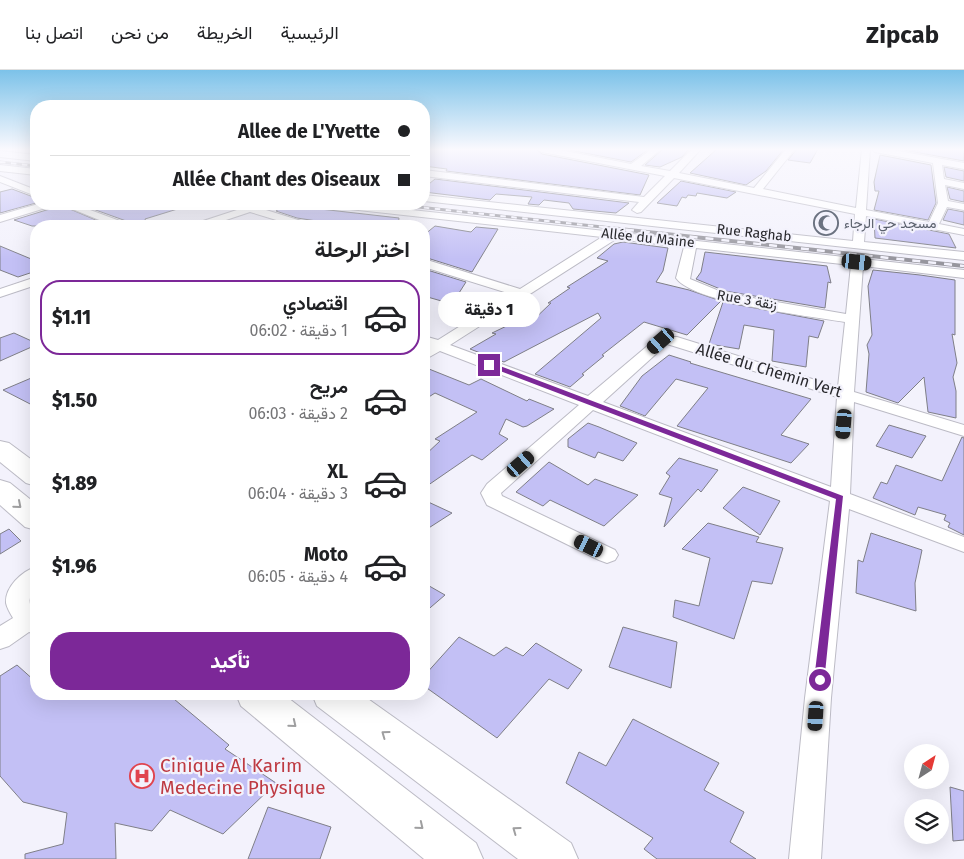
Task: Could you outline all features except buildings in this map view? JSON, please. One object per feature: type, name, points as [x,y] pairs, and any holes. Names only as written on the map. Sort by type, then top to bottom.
[{"type":"main road","points":[[0,449],[30,472]]},
{"type":"main road","points":[[0,489],[30,515]]},
{"type":"main road","points":[[262,700],[454,858]]},
{"type":"main road","points":[[339,700],[555,859]]},
{"type":"street","points":[[529,186],[646,200]]},
{"type":"street","points":[[628,219],[660,186]]},
{"type":"street","points":[[730,186],[964,232]]},
{"type":"street","points":[[756,191],[760,186]]},
{"type":"street","points":[[805,859],[818,698],[840,498],[862,186]]},
{"type":"street","points":[[933,226],[943,203],[941,186]]},
{"type":"street","name":"Rue Raghab","points":[[430,199],[628,219],[858,253],[964,256]]},
{"type":"street","points":[[943,203],[964,207]]},
{"type":"street","points":[[0,219],[30,210]]},
{"type":"street","points":[[81,210],[108,220]]},
{"type":"street","points":[[214,220],[242,210]]},
{"type":"street","points":[[264,210],[291,220]]},
{"type":"street","name":"Allée du Maine","points":[[386,210],[691,243],[858,253],[964,274]]},
{"type":"street","points":[[430,346],[614,235]]},
{"type":"street","name":"Rue 3 زنقة","points":[[691,243],[682,278],[693,286],[721,296],[853,319]]},
{"type":"street","points":[[430,265],[521,293]]},
{"type":"street","points":[[0,280],[16,288]]},
{"type":"street","points":[[0,294],[30,283]]},
{"type":"street","name":"Allée du Chemin Vert","points":[[606,555],[504,505],[491,496],[494,488],[661,341],[668,340],[964,431]]},
{"type":"street","points":[[430,347],[591,403],[964,545]]},
{"type":"street","points":[[30,579],[22,586],[17,596],[17,604],[21,612],[30,621]]},
{"type":"street","points":[[0,639],[30,624]]},
{"type":"railway","points":[[430,208],[621,229]]},
{"type":"railway","points":[[610,228],[964,266]]},
{"type":"place","name":"مسجد حي الرجاء","points":[[826,223]]},
{"type":"place","name":"Cinique Al Karim Medecine Physique","points":[[142,776]]},
{"type":"route","points":[[489,365],[840,498],[820,680]]}]
